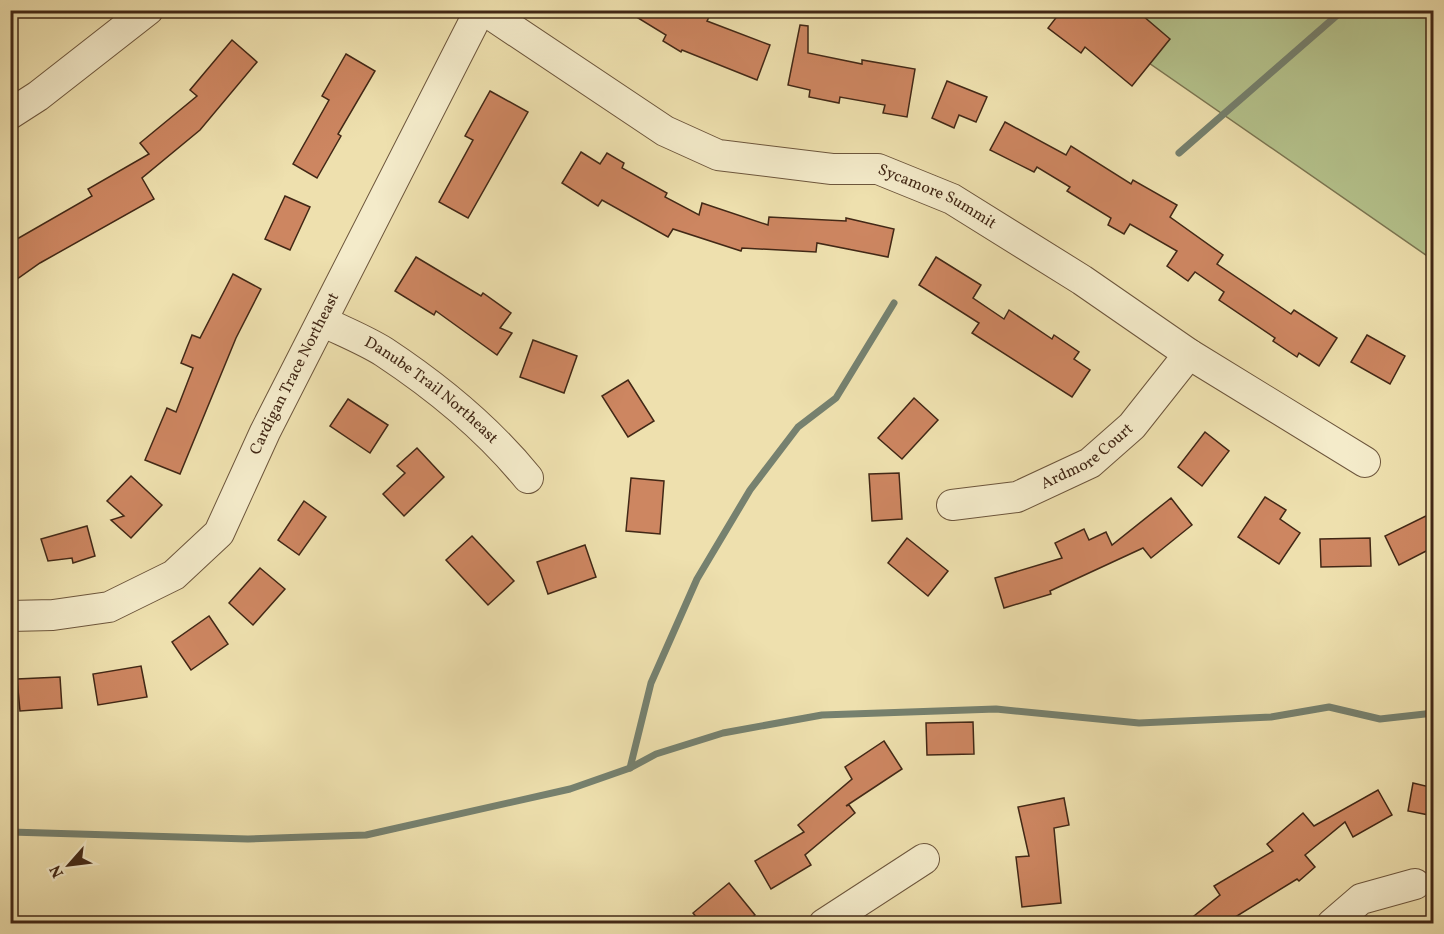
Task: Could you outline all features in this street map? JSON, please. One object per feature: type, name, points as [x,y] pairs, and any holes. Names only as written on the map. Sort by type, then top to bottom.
[{"type":"street","points":[[10,114],[38,96],[148,10]]},
{"type":"street","name":"Cardigan Trace Northeast","points":[[10,616],[52,615],[110,607],[174,575],[219,533],[265,432],[385,192],[482,10]]},
{"type":"street","name":"Sycamore Summit","points":[[482,10],[664,131],[717,155],[832,170],[878,169],[952,199],[1082,280],[1189,354],[1365,462]]},
{"type":"street","name":"Danube Trail Northeast","points":[[322,321],[382,351],[439,394],[498,442],[528,478]]},
{"type":"street","name":"Ardmore Court","points":[[952,505],[1017,497],[1090,463],[1132,426],[1189,354]]},
{"type":"street","points":[[824,924],[924,859]]},
{"type":"street","points":[[1332,924],[1361,899],[1415,884]]},
{"type":"green space","points":[[1074,11],[1433,11],[1433,260]]},
{"type":"building","points":[[625,10],[713,10],[707,21],[770,45],[757,80],[682,50],[681,52],[663,41],[666,35]]},
{"type":"building","points":[[1062,10],[1136,10],[1170,39],[1132,86],[1085,47],[1081,53],[1048,28]]},
{"type":"building","points":[[800,25],[808,26],[808,53],[862,64],[862,60],[915,69],[907,117],[883,113],[885,105],[840,97],[839,103],[809,97],[810,90],[788,85]]},
{"type":"building","points":[[232,40],[257,62],[200,130],[142,178],[154,199],[40,263],[10,284],[10,243],[92,196],[88,189],[149,154],[140,143],[197,96],[190,90]]},
{"type":"building","points":[[346,54],[375,71],[338,134],[341,136],[317,178],[293,164],[329,100],[322,96]]},
{"type":"building","points":[[947,81],[987,97],[976,122],[959,115],[954,128],[932,118]]},
{"type":"building","points":[[490,91],[528,112],[468,218],[439,202],[473,140],[465,136]]},
{"type":"building","points":[[1005,122],[1066,155],[1071,146],[1131,184],[1133,180],[1177,205],[1170,217],[1223,255],[1217,264],[1291,314],[1294,310],[1337,338],[1319,366],[1299,353],[1297,357],[1273,341],[1275,338],[1219,300],[1224,292],[1195,272],[1188,281],[1167,266],[1177,251],[1130,224],[1124,234],[1108,225],[1111,218],[1067,191],[1070,187],[1037,167],[1034,172],[990,150]]},
{"type":"building","points":[[581,152],[600,164],[607,153],[624,163],[622,168],[667,193],[665,197],[699,215],[702,203],[768,225],[769,217],[846,221],[846,218],[894,229],[888,257],[817,243],[816,252],[742,248],[741,251],[673,229],[668,237],[602,200],[598,206],[562,183]]},
{"type":"building","points":[[285,196],[310,207],[290,250],[265,239]]},
{"type":"building","points":[[416,257],[481,296],[483,293],[511,313],[500,328],[512,333],[497,355],[436,311],[434,315],[395,291]]},
{"type":"building","points":[[936,257],[981,285],[973,298],[1004,319],[1009,310],[1052,339],[1054,335],[1079,352],[1074,359],[1090,370],[1072,397],[972,333],[979,323],[919,285]]},
{"type":"building","points":[[233,274],[261,289],[236,338],[180,474],[145,460],[167,408],[176,412],[193,368],[181,363],[192,335],[200,338]]},
{"type":"building","points":[[1367,335],[1405,356],[1390,384],[1351,362]]},
{"type":"building","points":[[533,340],[577,356],[564,393],[520,377]]},
{"type":"building","points":[[628,380],[654,421],[628,437],[602,396]]},
{"type":"building","points":[[914,398],[938,420],[902,459],[878,438]]},
{"type":"building","points":[[348,399],[388,425],[370,453],[330,426]]},
{"type":"building","points":[[1205,432],[1229,451],[1202,486],[1178,467]]},
{"type":"building","points":[[417,448],[444,477],[404,516],[383,494],[405,473],[397,466]]},
{"type":"building","points":[[899,473],[902,519],[872,521],[869,474]]},
{"type":"building","points":[[131,476],[162,505],[131,538],[111,520],[124,516],[107,501]]},
{"type":"building","points":[[631,478],[664,481],[660,534],[626,531]]},
{"type":"building","points":[[1265,497],[1286,510],[1280,519],[1300,533],[1279,564],[1238,537]]},
{"type":"building","points":[[1171,498],[1192,525],[1151,558],[1143,548],[1050,591],[1051,594],[1004,608],[995,578],[1062,558],[1055,543],[1084,529],[1089,540],[1106,532],[1112,545]]},
{"type":"building","points":[[304,501],[326,517],[299,555],[278,540]]},
{"type":"building","points":[[1434,512],[1434,547],[1399,565],[1385,536]]},
{"type":"building","points":[[87,526],[95,556],[73,563],[72,558],[48,561],[41,539]]},
{"type":"building","points":[[472,536],[514,581],[488,605],[446,560]]},
{"type":"building","points":[[907,538],[948,571],[928,596],[888,563]]},
{"type":"building","points":[[1370,538],[1371,566],[1321,567],[1320,539]]},
{"type":"building","points":[[585,545],[596,577],[548,594],[537,562]]},
{"type":"building","points":[[260,568],[285,589],[253,625],[229,603]]},
{"type":"building","points":[[209,616],[228,644],[191,670],[172,642]]},
{"type":"building","points":[[141,666],[147,697],[98,705],[93,674]]},
{"type":"building","points":[[60,677],[62,708],[20,711],[17,679]]},
{"type":"building","points":[[973,722],[974,754],[927,755],[926,723]]},
{"type":"building","points":[[884,741],[902,769],[846,806],[849,805],[855,813],[805,855],[811,865],[771,889],[755,861],[804,832],[798,825],[852,779],[845,767]]},
{"type":"building","points":[[1413,783],[1434,788],[1434,816],[1408,811]]},
{"type":"building","points":[[1378,790],[1392,815],[1353,837],[1345,822],[1305,855],[1315,867],[1299,881],[1297,879],[1224,924],[1184,924],[1220,895],[1214,886],[1273,851],[1267,844],[1303,813],[1314,826]]},
{"type":"building","points":[[1064,798],[1069,825],[1054,828],[1061,903],[1022,907],[1016,857],[1029,856],[1018,807]]},
{"type":"building","points":[[729,883],[755,915],[744,924],[702,924],[693,913]]},
{"type":"waterway","points":[[1179,153],[1343,10]]},
{"type":"waterway","points":[[630,768],[651,683],[697,579],[750,490],[798,427],[836,398],[894,303]]},
{"type":"waterway","points":[[10,832],[248,839],[366,835],[570,789],[630,768],[656,754],[723,733],[822,715],[996,709],[1139,723],[1271,717],[1329,707],[1380,719],[1434,713]]}]
